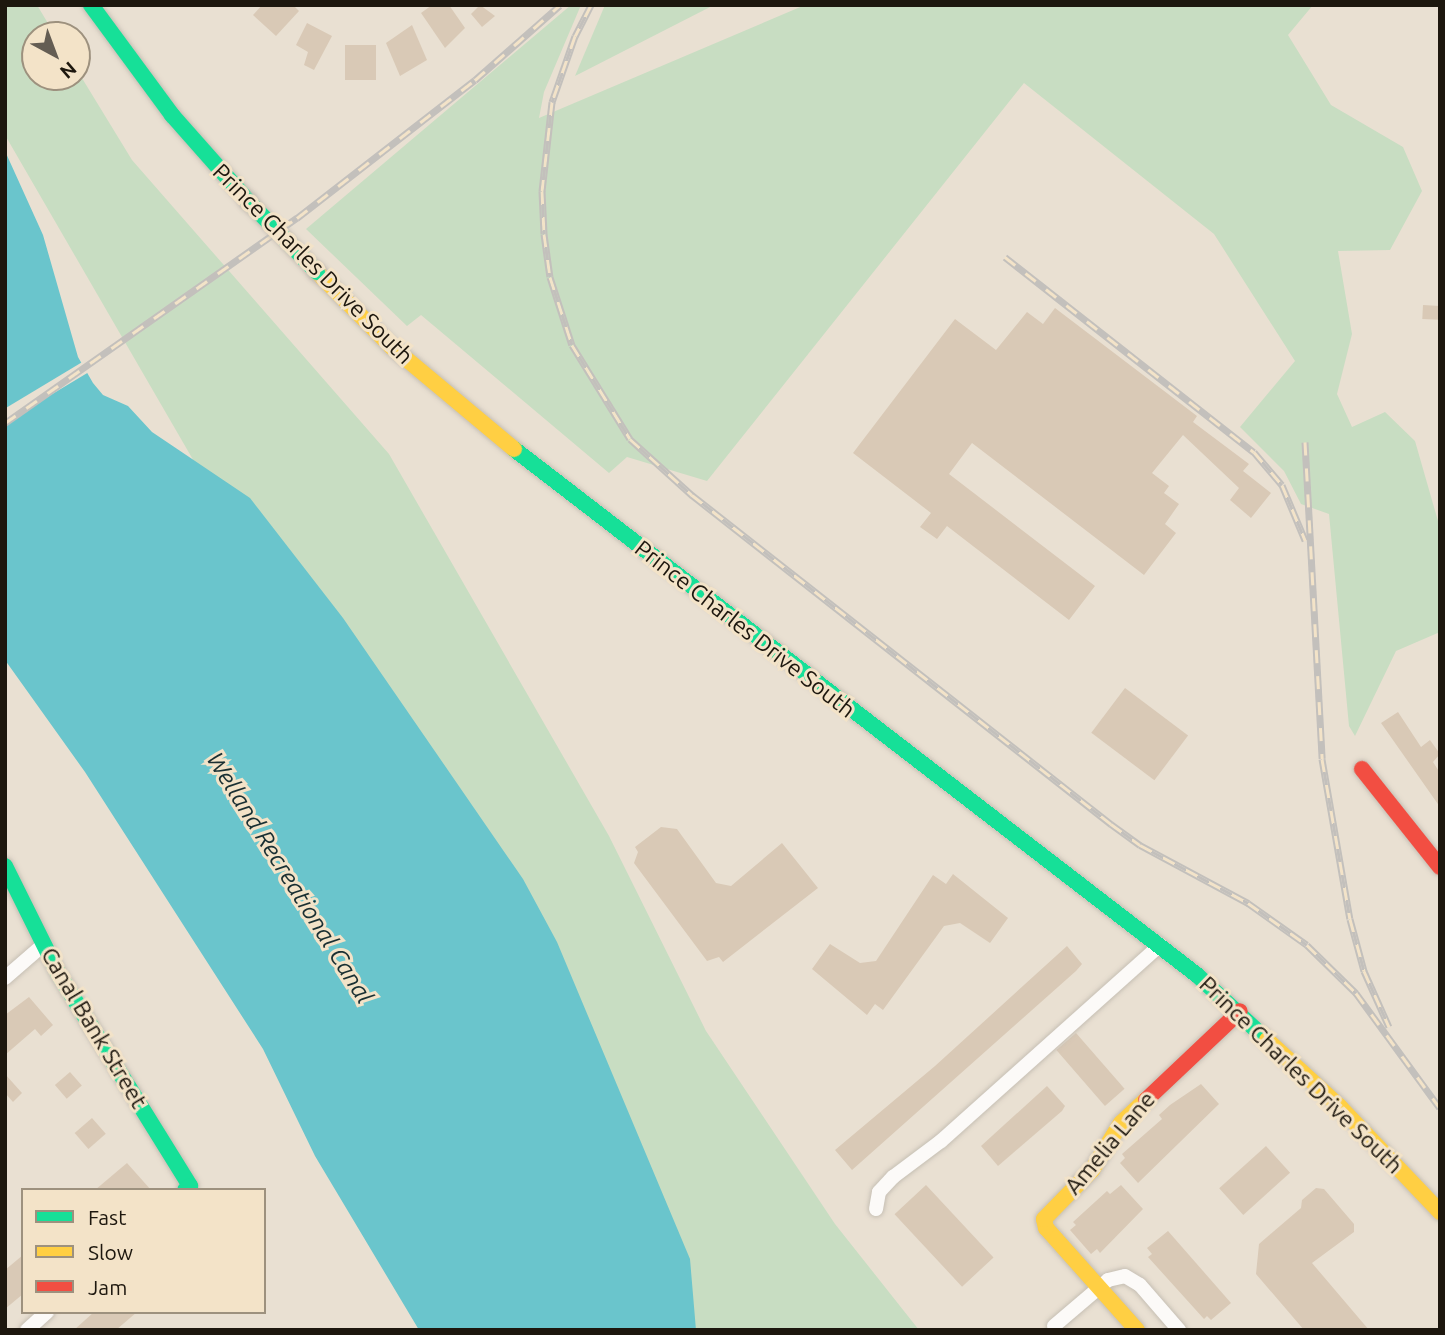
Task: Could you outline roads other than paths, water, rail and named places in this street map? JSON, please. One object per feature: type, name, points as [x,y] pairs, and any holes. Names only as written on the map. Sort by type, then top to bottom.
[{"type":"main road","name":"Prince Charles Drive South","points":[[91,5],[172,115],[247,201],[391,346],[473,418],[1160,945],[1240,1011],[1440,1212]]},
{"type":"main road","points":[[1362,769],[1440,867]]},
{"type":"main road","name":"Canal Bank Street","points":[[5,866],[43,945],[188,1188]]},
{"type":"main road","name":"Amelia Lane","points":[[1099,1287],[1046,1228],[1044,1219],[1092,1170],[1121,1123],[1240,1011]]},
{"type":"main road","points":[[1099,1287],[1137,1330]]},
{"type":"street","points":[[5,978],[43,945]]},
{"type":"street","points":[[876,1209],[879,1192],[892,1177],[951,1132],[1160,945]]},
{"type":"street","points":[[1054,1326],[1099,1287],[1116,1277],[1132,1278],[1179,1330]]},
{"type":"street","points":[[27,1330],[45,1314]]},
{"type":"water","name":"Welland Recreational Canal","points":[[5,151],[43,235],[78,357],[93,383],[103,395],[128,406],[152,432],[250,498],[343,618],[523,879],[557,942],[690,1259],[696,1330],[419,1330],[315,1156],[263,1049],[85,772],[5,660]]},
{"type":"railway","points":[[5,423],[297,218],[475,80],[560,5]]},
{"type":"railway","points":[[591,5],[575,36],[552,102],[542,191],[544,234],[550,277],[572,345],[630,439],[692,495],[1111,824],[1140,845],[1248,903],[1307,945],[1356,993],[1440,1108]]},
{"type":"railway","points":[[1005,257],[1254,452],[1282,485],[1305,540]]},
{"type":"railway","points":[[1305,442],[1322,759],[1350,919],[1364,971],[1389,1027]]}]
